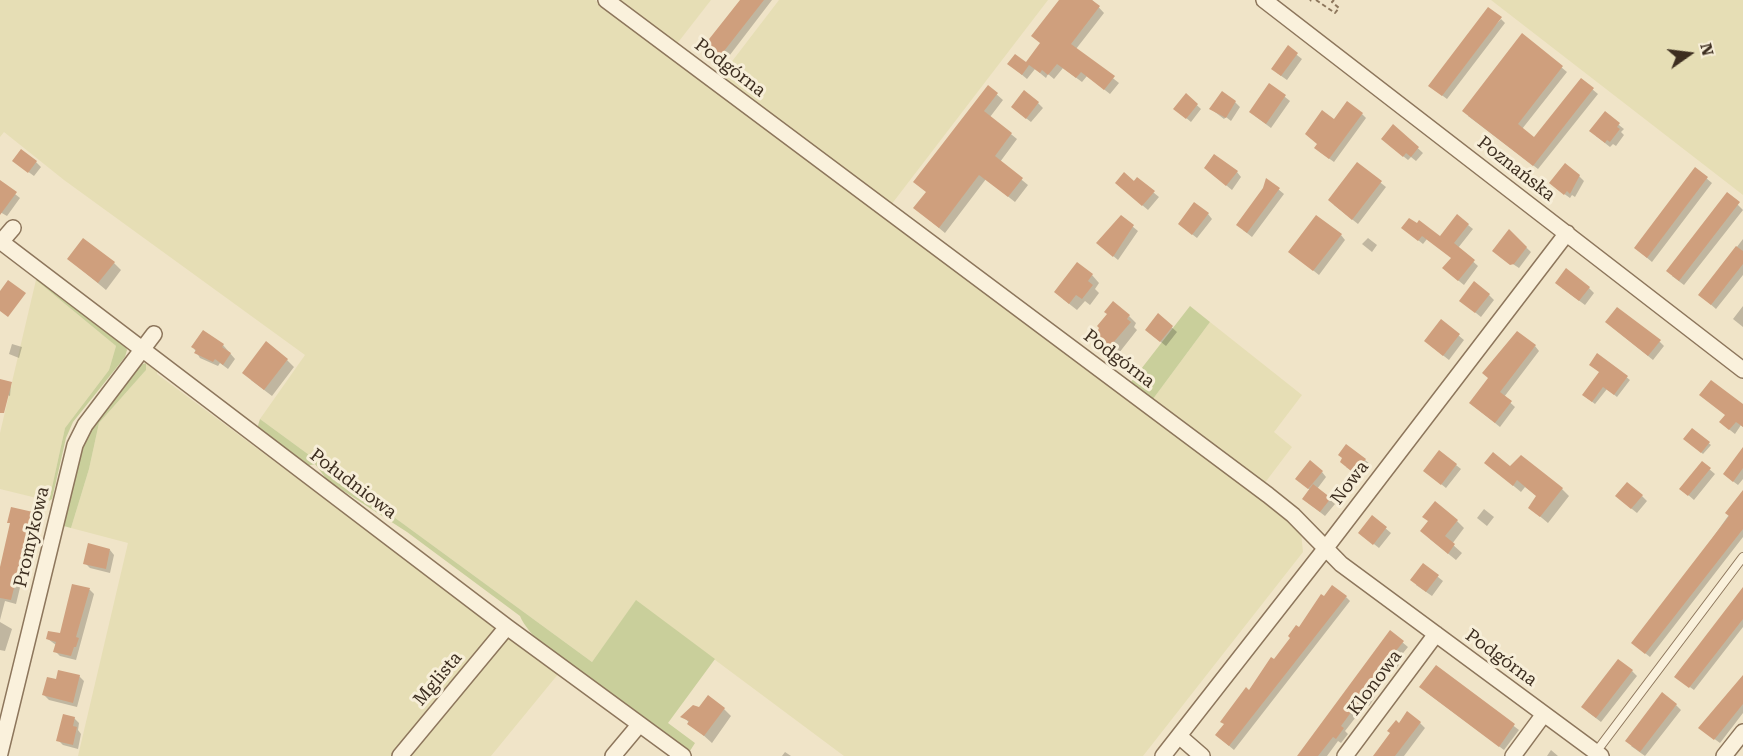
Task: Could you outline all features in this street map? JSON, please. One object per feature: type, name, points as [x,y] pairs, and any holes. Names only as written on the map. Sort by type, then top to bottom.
[{"type":"street","name":"Podgórna","points":[[606,0],[1268,495],[1293,515],[1325,549],[1599,754]]},
{"type":"street","name":"Poznańska","points":[[1264,0],[1743,370]]},
{"type":"street","points":[[0,242],[13,228]]},
{"type":"street","name":"Nowa","points":[[1163,756],[1567,233]]},
{"type":"street","name":"Południowa","points":[[0,242],[144,349],[507,627],[683,756]]},
{"type":"street","name":"Promykowa","points":[[0,753],[75,445],[85,425],[154,334]]},
{"type":"street","name":"Mglista","points":[[400,756],[507,627]]},
{"type":"street","name":"Klonowa","points":[[1345,756],[1436,634]]},
{"type":"street","points":[[1513,756],[1544,714]]},
{"type":"street","points":[[613,756],[639,724]]},
{"type":"street","points":[[1724,756],[1743,732]]},
{"type":"street","points":[[1179,736],[1202,756]]},
{"type":"lane","points":[[1599,754],[1743,557]]},
{"type":"path","points":[[1316,0],[1327,9],[1333,13],[1338,12],[1338,7],[1333,1],[1327,9]]},
{"type":"shaded area","points":[[0,0],[595,0],[1275,509],[1301,532],[1303,552],[1143,756],[844,756],[636,601],[592,662],[260,419],[305,355],[64,180],[4,132],[0,137]]},
{"type":"shaded area","points":[[616,0],[711,0],[676,45]]},
{"type":"shaded area","points":[[779,0],[1048,0],[891,205],[720,77]]},
{"type":"shaded area","points":[[1491,0],[1743,0],[1743,195]]},
{"type":"shaded area","points":[[36,280],[116,346],[109,370],[65,428],[49,501],[0,489],[0,433]]},
{"type":"shaded area","points":[[1210,322],[1302,395],[1274,432],[1292,447],[1264,484],[1153,399]]},
{"type":"shaded area","points":[[146,363],[157,367],[157,374],[559,673],[491,756],[78,756],[128,543],[71,528],[89,469],[99,423],[145,371]]},
{"type":"green space","points":[[38,278],[124,343],[127,350],[125,357],[73,422],[66,438],[52,499],[49,501],[65,428],[109,370],[116,346],[36,280]]},
{"type":"green space","points":[[1190,306],[1210,322],[1153,399],[1131,382]]},
{"type":"green space","points":[[146,363],[146,370],[99,423],[89,469],[71,528],[60,525],[79,443],[137,366]]},
{"type":"green space","points":[[260,419],[592,662],[636,600],[715,659],[668,723],[695,743],[688,754],[570,668],[547,649],[520,616],[407,532],[328,481],[315,464],[307,466],[257,429]]},
{"type":"building","points":[[740,0],[764,0],[717,60],[702,48]]},
{"type":"building","points":[[1059,0],[1092,0],[1100,6],[1071,44],[1115,76],[1104,90],[1081,72],[1076,78],[1057,64],[1048,75],[1042,70],[1040,73],[1029,65],[1022,75],[1007,64],[1015,54],[1026,62],[1040,43],[1031,36]]},
{"type":"building","points":[[1488,7],[1502,17],[1442,96],[1428,86]]},
{"type":"building","points":[[1522,33],[1563,66],[1518,124],[1534,137],[1581,78],[1594,88],[1533,166],[1462,111]]},
{"type":"building","points":[[1288,45],[1298,53],[1281,76],[1271,69]]},
{"type":"building","points":[[1269,83],[1286,95],[1266,124],[1249,112]]},
{"type":"building","points":[[988,85],[998,93],[984,111],[1012,133],[995,156],[1023,178],[1008,197],[979,175],[939,228],[913,208],[926,192],[913,182]]},
{"type":"building","points":[[1024,90],[1039,102],[1026,119],[1011,107]]},
{"type":"building","points":[[1222,91],[1236,101],[1226,118],[1209,109]]},
{"type":"building","points":[[1186,93],[1198,104],[1186,119],[1173,109]]},
{"type":"building","points":[[1347,101],[1363,113],[1329,159],[1314,148],[1317,144],[1305,134],[1322,110],[1334,119]]},
{"type":"building","points":[[1605,111],[1620,123],[1617,127],[1620,129],[1610,142],[1607,140],[1605,143],[1589,131]]},
{"type":"building","points":[[1393,124],[1419,147],[1411,157],[1406,153],[1403,157],[1381,139]]},
{"type":"building","points":[[21,149],[37,161],[28,173],[12,161]]},
{"type":"building","points":[[1214,154],[1238,171],[1226,186],[1204,168]]},
{"type":"building","points":[[1357,162],[1382,181],[1352,220],[1328,200]]},
{"type":"building","points":[[1565,163],[1580,175],[1570,194],[1567,191],[1564,195],[1549,183]]},
{"type":"building","points":[[1695,167],[1708,177],[1647,258],[1634,248]]},
{"type":"building","points":[[1124,172],[1134,181],[1137,177],[1155,191],[1142,206],[1115,183]]},
{"type":"building","points":[[1266,178],[1280,188],[1247,233],[1236,225],[1263,188]]},
{"type":"building","points":[[0,180],[17,192],[0,215]]},
{"type":"building","points":[[1727,192],[1740,202],[1679,281],[1666,271]]},
{"type":"building","points":[[1194,202],[1209,213],[1192,235],[1178,224]]},
{"type":"building","points":[[1457,214],[1469,224],[1454,243],[1475,260],[1458,281],[1442,268],[1451,258],[1422,236],[1418,241],[1401,228],[1409,218],[1417,223],[1419,220],[1440,236]]},
{"type":"building","points":[[1121,215],[1134,225],[1113,257],[1096,243]]},
{"type":"building","points":[[1316,215],[1342,234],[1313,271],[1288,252]]},
{"type":"building","points":[[1509,229],[1527,247],[1514,264],[1510,265],[1492,251]]},
{"type":"building","points":[[83,238],[115,262],[98,283],[67,259]]},
{"type":"building","points":[[1736,246],[1743,251],[1743,264],[1711,305],[1698,295]]},
{"type":"building","points":[[1077,262],[1093,274],[1088,281],[1093,285],[1082,299],[1076,295],[1069,304],[1054,292]]},
{"type":"building","points":[[1566,268],[1590,287],[1579,301],[1555,283]]},
{"type":"building","points":[[8,280],[26,293],[8,317],[0,311],[0,291]]},
{"type":"building","points":[[1474,281],[1490,294],[1475,313],[1459,301]]},
{"type":"building","points":[[1113,301],[1130,315],[1127,319],[1131,322],[1106,351],[1093,340],[1099,328],[1097,326],[1107,314],[1104,312]]},
{"type":"building","points":[[1617,307],[1661,340],[1648,356],[1605,322]]},
{"type":"building","points":[[1158,313],[1173,326],[1160,342],[1145,330]]},
{"type":"building","points":[[1441,319],[1460,334],[1443,356],[1424,341]]},
{"type":"building","points":[[203,330],[224,344],[222,347],[231,353],[223,365],[215,359],[213,362],[194,353],[196,350],[191,347]]},
{"type":"building","points":[[1517,331],[1536,345],[1500,392],[1512,401],[1495,423],[1469,403],[1488,378],[1482,373]]},
{"type":"building","points":[[266,341],[288,359],[264,390],[242,373]]},
{"type":"building","points":[[1597,353],[1628,376],[1614,395],[1603,387],[1592,402],[1582,395],[1599,372],[1589,365]]},
{"type":"building","points":[[0,379],[12,382],[4,413],[0,413]]},
{"type":"building","points":[[1711,380],[1743,404],[1743,427],[1736,422],[1729,430],[1719,422],[1725,415],[1699,395]]},
{"type":"building","points":[[1692,428],[1710,442],[1701,453],[1683,439]]},
{"type":"building","points":[[1346,444],[1366,459],[1355,474],[1340,462],[1342,458],[1338,455]]},
{"type":"building","points":[[1743,447],[1743,468],[1733,482],[1723,474]]},
{"type":"building","points":[[1439,450],[1457,464],[1441,485],[1423,471]]},
{"type":"building","points":[[1493,452],[1510,466],[1521,455],[1563,488],[1540,517],[1528,508],[1536,496],[1517,480],[1513,486],[1484,463]]},
{"type":"building","points":[[1310,460],[1323,471],[1308,489],[1295,479]]},
{"type":"building","points":[[1702,461],[1711,468],[1688,496],[1679,489]]},
{"type":"building","points":[[1627,482],[1643,495],[1631,509],[1615,496]]},
{"type":"building","points":[[1313,484],[1331,498],[1320,512],[1302,499]]},
{"type":"building","points":[[1743,490],[1743,529],[1645,654],[1631,643],[1729,516],[1725,513]]},
{"type":"building","points":[[1435,501],[1458,520],[1445,536],[1455,544],[1448,554],[1420,531],[1428,521],[1422,517]]},
{"type":"building","points":[[11,507],[33,512],[11,600],[0,598],[0,567],[10,523],[7,523]]},
{"type":"building","points":[[1372,515],[1387,527],[1373,545],[1358,533]]},
{"type":"building","points":[[88,543],[110,549],[106,569],[83,564]]},
{"type":"building","points":[[1423,563],[1439,575],[1426,592],[1410,580]]},
{"type":"building","points":[[72,584],[90,588],[76,637],[79,638],[71,656],[53,652],[56,642],[46,639],[48,631],[60,633]]},
{"type":"building","points":[[1332,585],[1347,596],[1229,746],[1215,735],[1224,724],[1220,722],[1246,687],[1249,690],[1271,657],[1274,659],[1290,638],[1288,636],[1296,625],[1299,627],[1321,594],[1324,596]]},
{"type":"building","points":[[1743,587],[1743,619],[1689,688],[1674,677]]},
{"type":"building","points":[[1390,630],[1404,641],[1395,652],[1399,655],[1390,665],[1388,664],[1368,689],[1371,692],[1363,702],[1360,700],[1341,726],[1344,728],[1336,739],[1333,737],[1318,756],[1297,756]]},
{"type":"building","points":[[1618,659],[1633,670],[1596,718],[1581,707]]},
{"type":"building","points":[[1436,665],[1515,724],[1499,747],[1419,687]]},
{"type":"building","points":[[58,670],[80,675],[73,703],[42,695],[47,677],[56,679]]},
{"type":"building","points":[[1743,675],[1743,704],[1714,740],[1698,728]]},
{"type":"building","points":[[1662,692],[1677,704],[1640,752],[1625,741]]},
{"type":"building","points":[[708,695],[725,708],[704,736],[687,724],[689,721],[680,717],[693,705],[699,707]]},
{"type":"building","points":[[1407,711],[1421,722],[1395,756],[1373,756],[1390,733],[1387,731],[1396,720],[1399,723]]},
{"type":"building","points":[[63,714],[75,717],[73,726],[77,727],[73,745],[56,741]]}]
